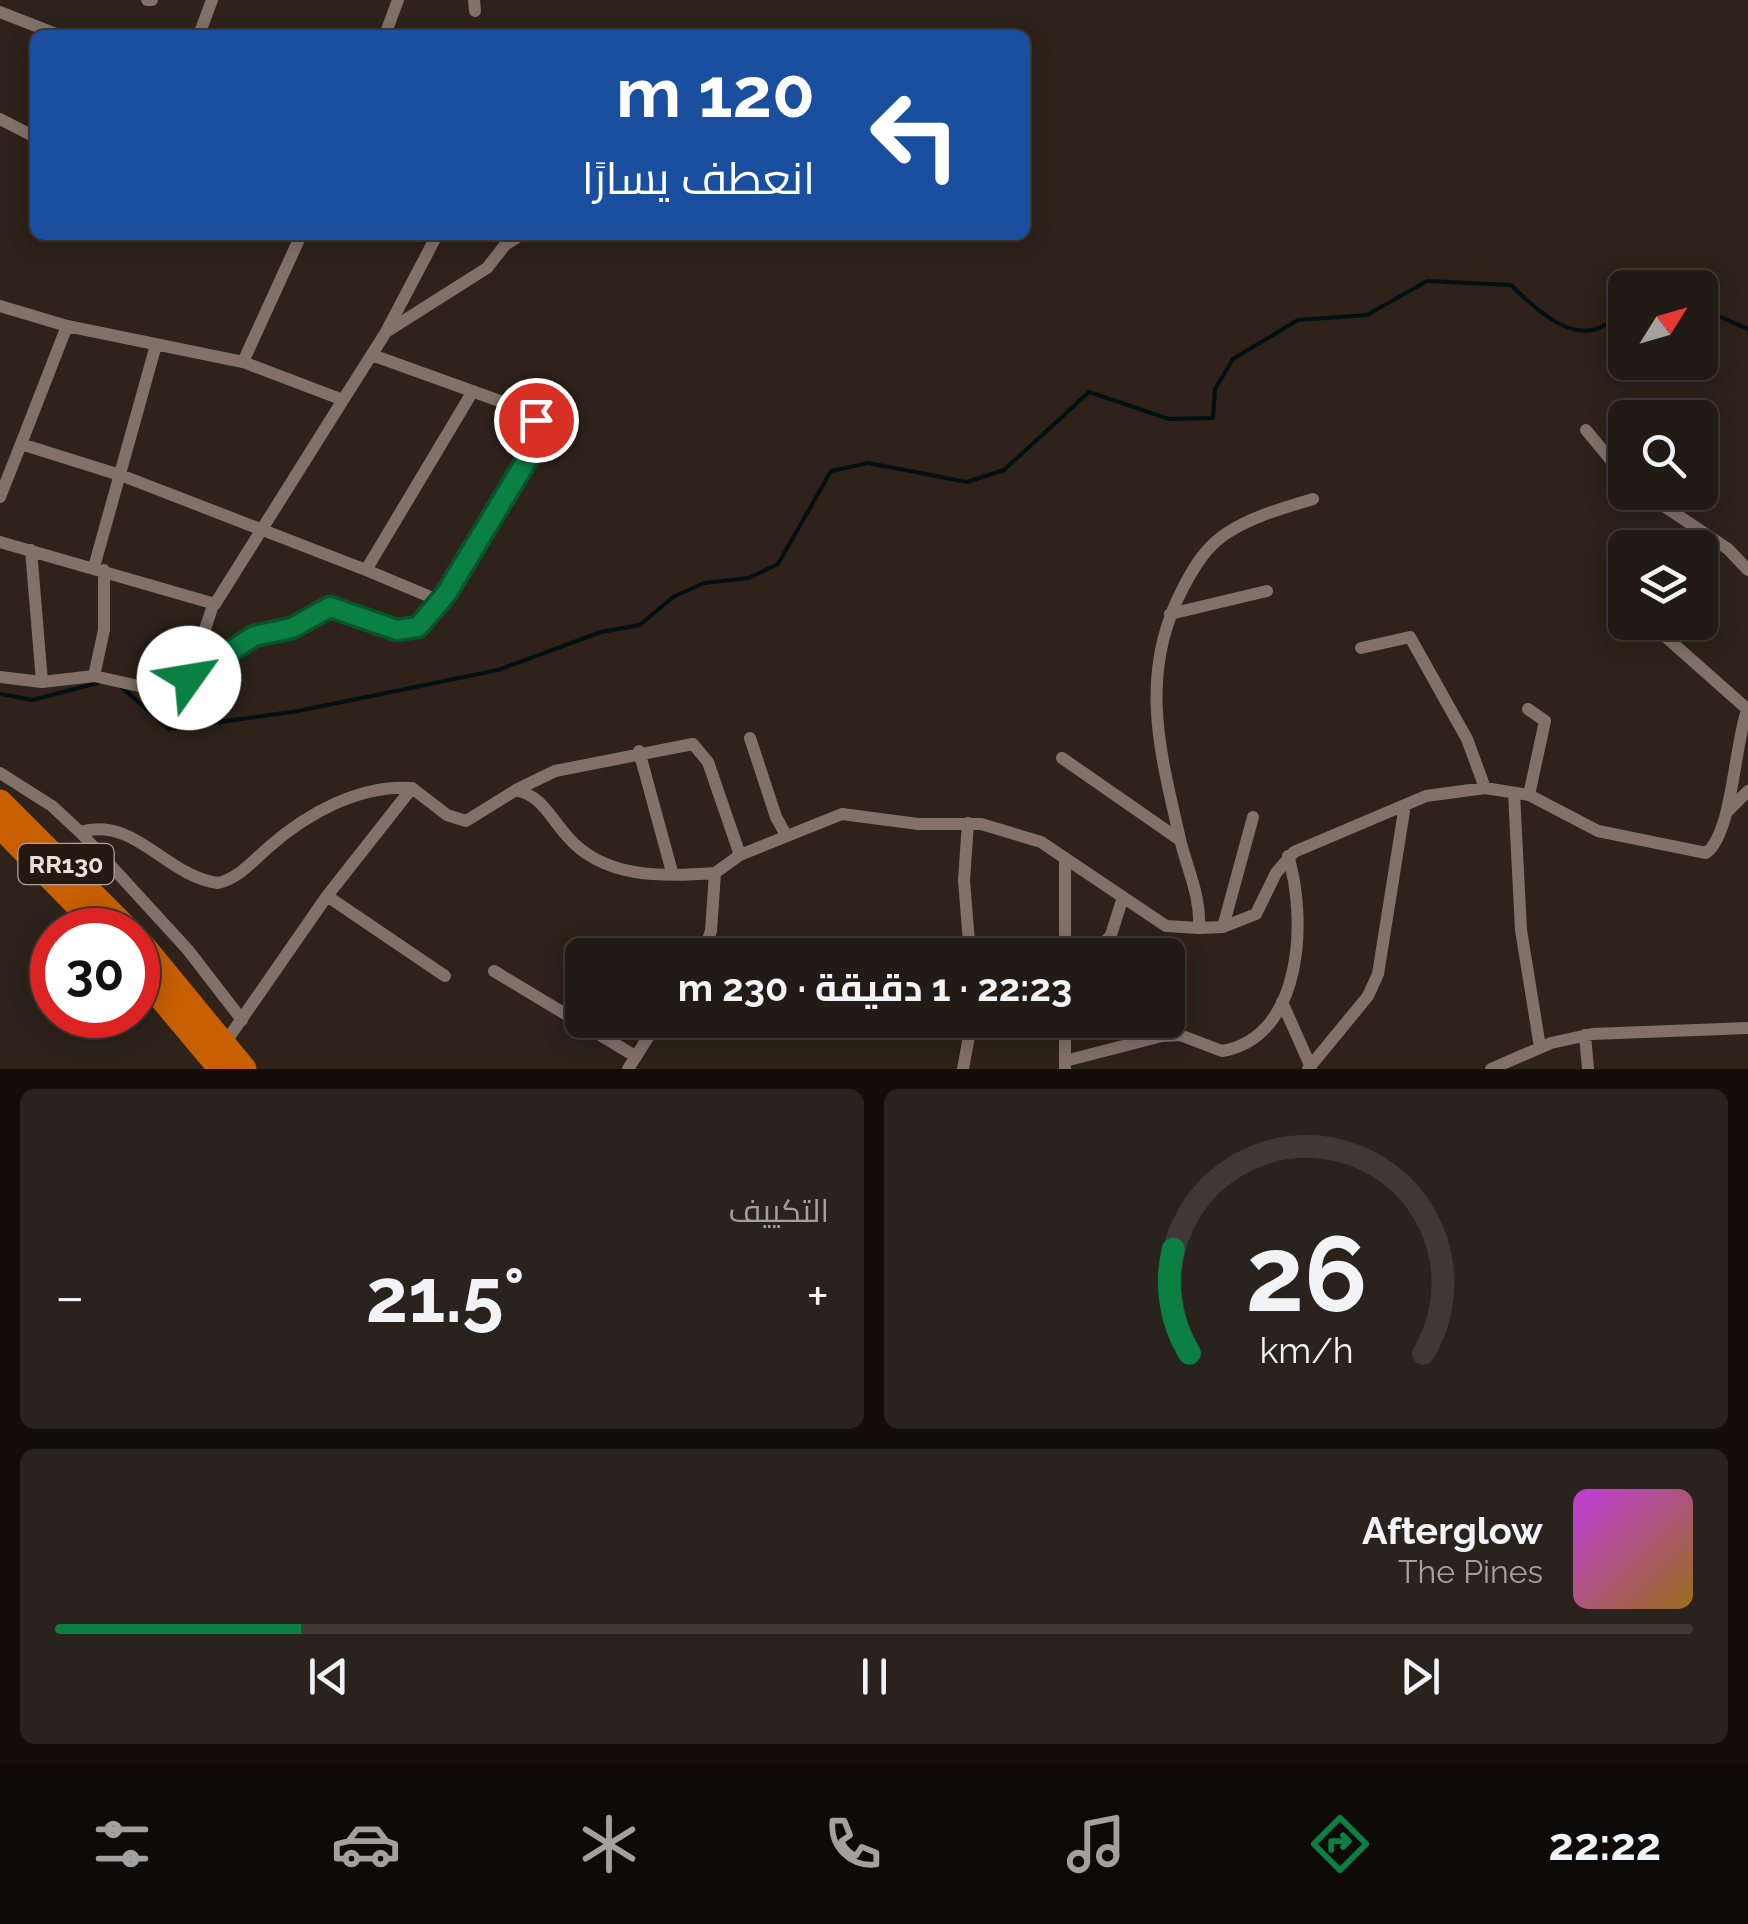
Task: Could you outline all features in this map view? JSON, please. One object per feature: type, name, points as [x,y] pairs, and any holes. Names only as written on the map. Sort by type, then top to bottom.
[{"type":"highway","name":"RR130","points":[[0,802],[106,908]]},
{"type":"highway","name":"RR130","points":[[0,826],[80,908]]},
{"type":"highway","points":[[160,970],[223,1056]]},
{"type":"highway","points":[[160,992],[223,1056],[244,1069]]},
{"type":"street","points":[[201,30],[212,0]]},
{"type":"street","points":[[387,30],[398,0]]},
{"type":"street","points":[[0,12],[46,30]]},
{"type":"street","points":[[0,119],[30,135]]},
{"type":"street","points":[[242,362],[300,240]]},
{"type":"street","points":[[189,678],[213,605],[264,531],[386,332],[434,240]]},
{"type":"street","points":[[386,332],[487,268],[513,240]]},
{"type":"street","points":[[0,306],[67,326],[242,362],[343,400]]},
{"type":"street","points":[[0,497],[67,326]]},
{"type":"street","points":[[94,676],[104,630],[99,569],[156,345]]},
{"type":"street","points":[[0,677],[42,682],[94,676],[144,687],[166,686],[189,678],[254,636],[292,628],[330,607],[408,631],[418,627],[464,563],[540,438],[542,427],[526,412],[372,355]]},
{"type":"street","points":[[366,570],[473,391]]},
{"type":"street","points":[[1586,430],[1608,457]]},
{"type":"street","points":[[21,444],[123,476],[438,598]]},
{"type":"street","points":[[1199,928],[1200,909],[1180,840],[1154,683],[1170,614],[1196,565],[1219,540],[1260,516],[1313,499]]},
{"type":"street","points":[[1667,510],[1694,530]]},
{"type":"street","points":[[0,542],[213,605]]},
{"type":"street","points":[[1718,543],[1748,570]]},
{"type":"street","points":[[31,550],[42,682]]},
{"type":"street","points":[[1170,614],[1267,592]]},
{"type":"street","points":[[1361,648],[1410,637],[1466,739],[1485,788]]},
{"type":"street","points":[[516,790],[531,793],[569,840],[615,869],[649,875],[714,873],[740,854],[842,814],[918,824],[968,823],[1022,834],[1166,926],[1223,927],[1256,914],[1288,856],[1426,796],[1485,788],[1529,795],[1598,832],[1700,854],[1721,839],[1736,744],[1748,708],[1670,640]]},
{"type":"street","points":[[1528,709],[1545,720],[1529,795]]},
{"type":"street","points":[[750,738],[776,818],[786,835]]},
{"type":"street","points":[[80,832],[118,830],[186,873],[218,884],[240,874],[292,828],[334,804],[396,787],[412,788],[447,815],[466,821],[555,770],[638,751],[693,744],[700,750],[740,854]]},
{"type":"street","points":[[638,751],[672,872]]},
{"type":"street","points":[[1062,758],[1180,840]]},
{"type":"street","points":[[0,773],[52,806],[80,832],[188,950],[242,1020]]},
{"type":"street","points":[[223,1056],[242,1020],[326,896],[412,788]]},
{"type":"street","points":[[1726,814],[1748,791]]},
{"type":"street","points":[[1514,792],[1521,930],[1540,1047]]},
{"type":"street","points":[[1282,1002],[1309,1067],[1368,996],[1378,974],[1405,805]]},
{"type":"street","points":[[1223,927],[1253,817]]},
{"type":"street","points":[[968,823],[964,880],[969,938]]},
{"type":"street","points":[[1065,1038],[1065,1065],[1162,1036],[1193,1039],[1222,1051],[1262,1030],[1282,1002],[1298,926],[1297,886],[1288,856]]},
{"type":"street","points":[[1065,859],[1065,938]]},
{"type":"street","points":[[708,938],[714,873]]},
{"type":"street","points":[[326,896],[446,976]]},
{"type":"street","points":[[1108,938],[1122,897]]},
{"type":"street","points":[[494,971],[631,1063],[647,1038]]},
{"type":"street","points":[[1492,1069],[1540,1047],[1585,1035],[1682,1027],[1748,1028]]},
{"type":"street","points":[[1585,1035],[1588,1069]]},
{"type":"street","points":[[963,1069],[969,1038]]},
{"type":"waterway","points":[[120,686],[169,729],[298,711],[498,670],[601,632],[640,625],[673,597],[704,583],[749,578],[778,564],[831,471],[868,463],[967,482],[1004,470],[1089,392],[1169,419],[1213,418],[1215,389],[1233,359],[1298,320],[1367,315],[1427,281],[1511,285],[1549,318],[1573,329],[1585,331],[1608,323]]},
{"type":"waterway","points":[[1718,316],[1748,329]]},
{"type":"waterway","points":[[0,694],[32,700],[98,683]]},
{"type":"route","points":[[189,678],[254,636],[307,623],[330,607],[397,630],[418,627],[438,598],[446,594],[540,438],[542,427],[536,420]]}]
